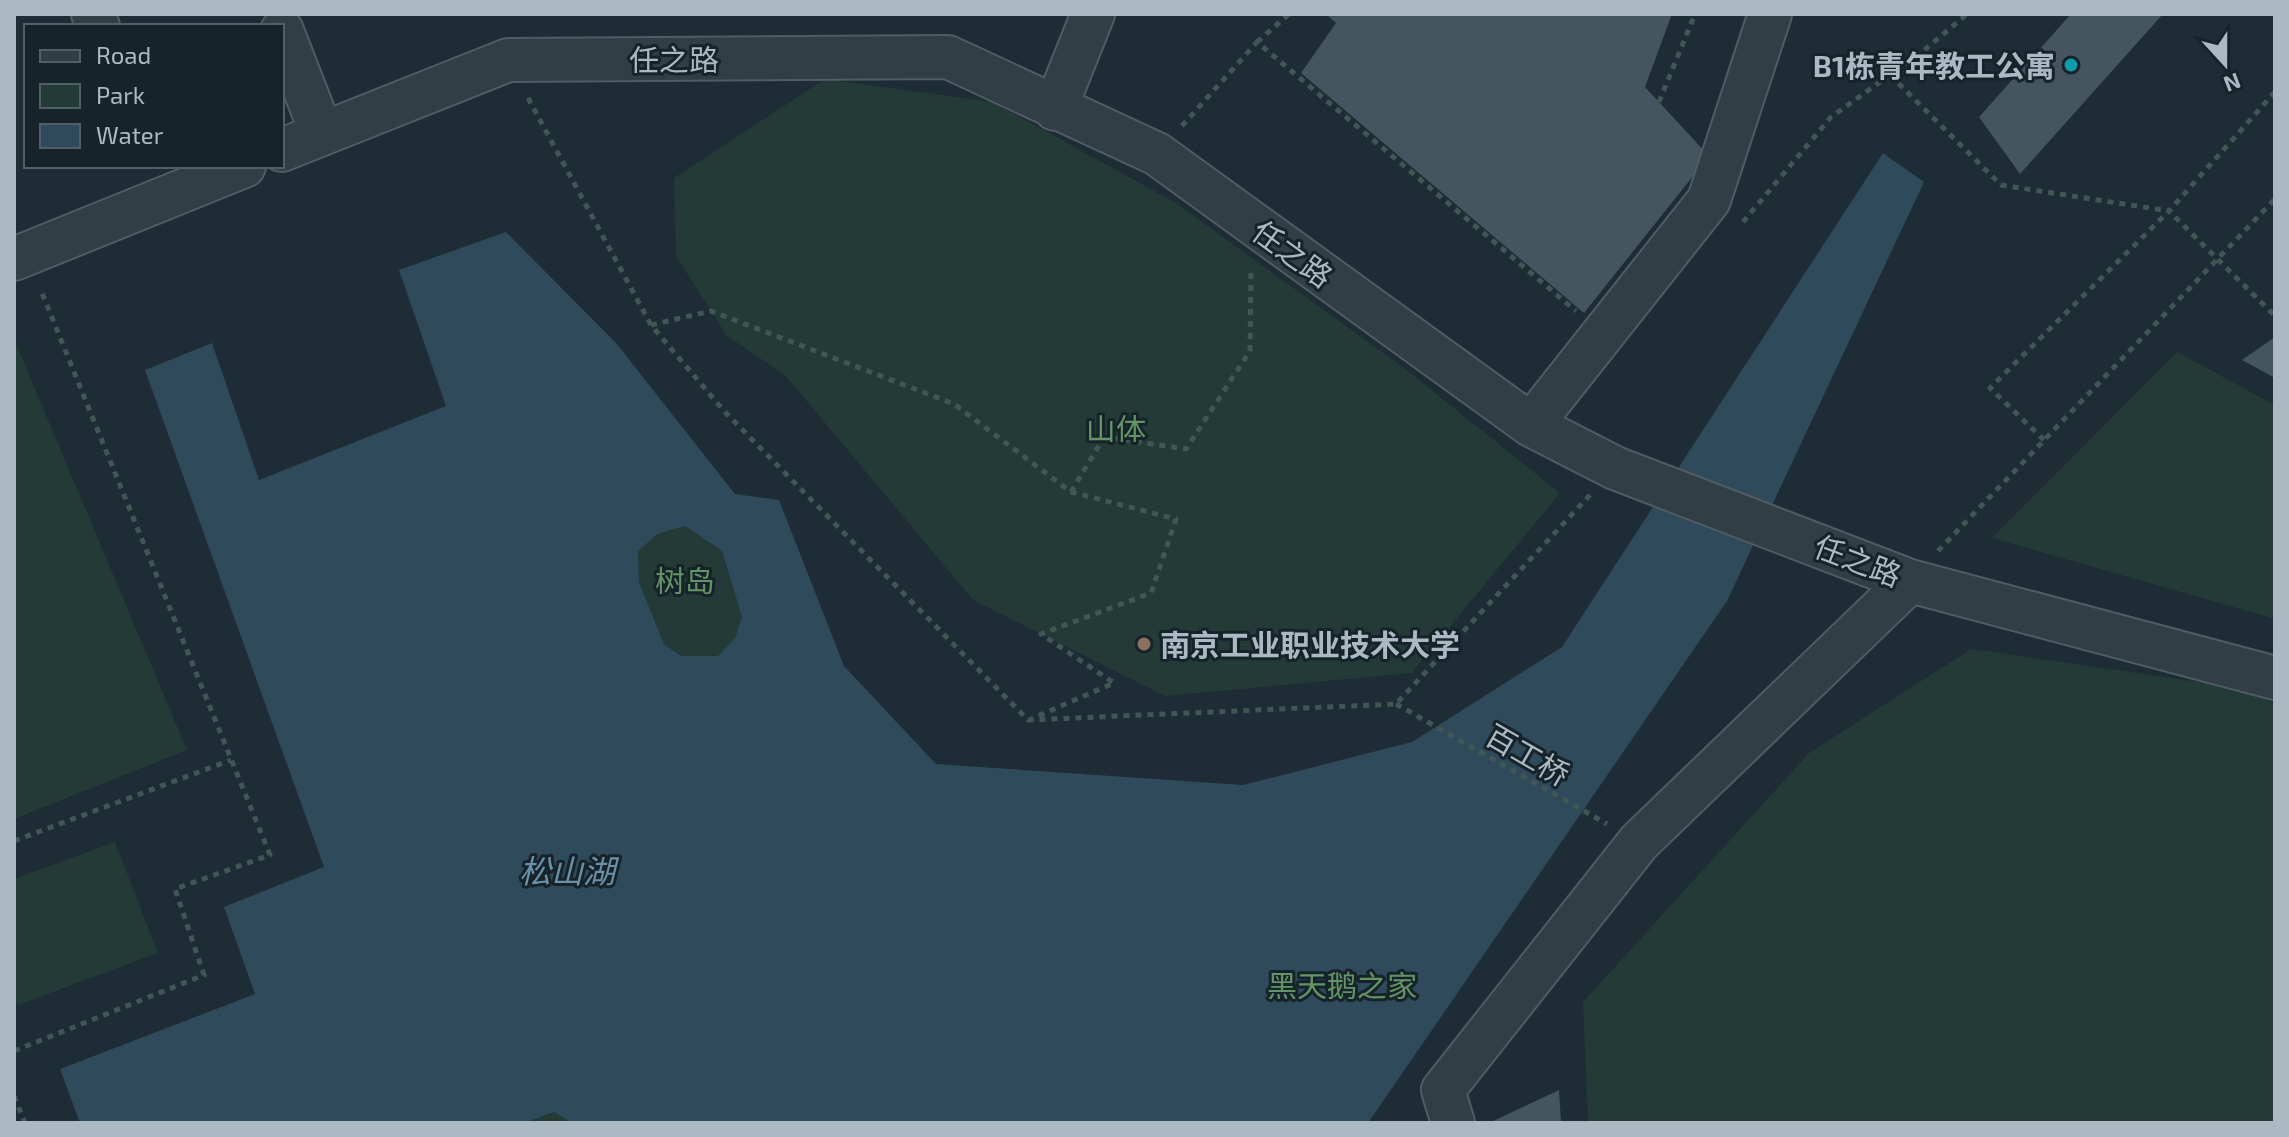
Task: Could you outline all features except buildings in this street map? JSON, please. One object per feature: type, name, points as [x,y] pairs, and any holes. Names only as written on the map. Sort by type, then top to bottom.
[{"type":"street","points":[[1055,109],[1093,14]]},
{"type":"street","points":[[1531,425],[1709,200],[1770,14]]},
{"type":"street","points":[[284,36],[322,134]]},
{"type":"street","name":"任之路","points":[[284,149],[508,60],[948,57],[1157,154],[1531,425],[1615,468],[1910,581],[2275,678]]},
{"type":"street","points":[[20,256],[162,181],[233,168]]},
{"type":"street","points":[[1453,1123],[1443,1090],[1639,842],[1910,581]]},
{"type":"path","points":[[1157,154],[1257,42],[1289,14]]},
{"type":"path","points":[[1659,102],[1695,14]]},
{"type":"path","points":[[1741,225],[1831,117],[1967,14]]},
{"type":"path","points":[[1257,42],[1602,334]]},
{"type":"path","points":[[508,60],[651,325],[724,411],[1028,720],[1396,704],[1615,468]]},
{"type":"path","points":[[1890,75],[2001,185],[2169,211],[2275,316]]},
{"type":"path","points":[[2044,440],[1990,388],[2169,211],[2275,92]]},
{"type":"path","points":[[1910,581],[2275,199]]},
{"type":"path","points":[[14,1051],[204,975],[175,889],[270,855],[20,256]]},
{"type":"path","points":[[1071,492],[1104,437],[1186,449],[1250,351],[1251,257]]},
{"type":"path","points":[[651,325],[711,311],[954,404],[1071,492],[1176,519],[1151,593],[1041,634],[1114,683],[1028,720]]},
{"type":"path","name":"百工桥","points":[[1396,704],[1639,842]]},
{"type":"path","points":[[14,841],[231,760]]},
{"type":"path","points":[[14,1096],[25,1123]]},
{"type":"green space","name":"山体","points":[[825,79],[993,102],[1176,203],[1404,368],[1560,493],[1412,673],[1165,696],[973,600],[785,375],[727,336],[676,256],[674,178]]},
{"type":"green space","points":[[14,339],[187,750],[14,819]]},
{"type":"green space","points":[[2177,352],[2275,405],[2275,619],[1992,538]]},
{"type":"green space","name":"树岛","points":[[685,526],[722,551],[742,617],[735,638],[718,656],[681,656],[664,644],[639,582],[638,551],[658,534]]},
{"type":"green space","points":[[1971,649],[2227,686],[2275,703],[2275,1123],[1588,1123],[1583,1002],[1809,753]]},
{"type":"green space","points":[[115,842],[158,953],[18,1005],[14,996],[14,879]]},
{"type":"green space","points":[[554,1112],[574,1123],[468,1123]]},
{"type":"water","name":"松山湖","points":[[1883,153],[1924,182],[1727,601],[1368,1123],[572,1123],[554,1112],[523,1123],[80,1123],[60,1069],[255,994],[224,907],[324,867],[145,370],[212,343],[259,480],[446,406],[399,270],[506,232],[616,343],[735,494],[779,500],[844,666],[936,764],[1243,785],[1412,742],[1562,647]],"holes":[[[685,526],[722,551],[742,617],[735,638],[718,656],[681,656],[664,644],[639,582],[638,551],[658,534]]]},
{"type":"place","name":"B1栋青年教工公寓","points":[[2071,65]]},
{"type":"place","name":"南京工业职业技术大学","points":[[1144,644]]},
{"type":"park label","name":"黑天鹅之家","points":[[1342,985]]}]
